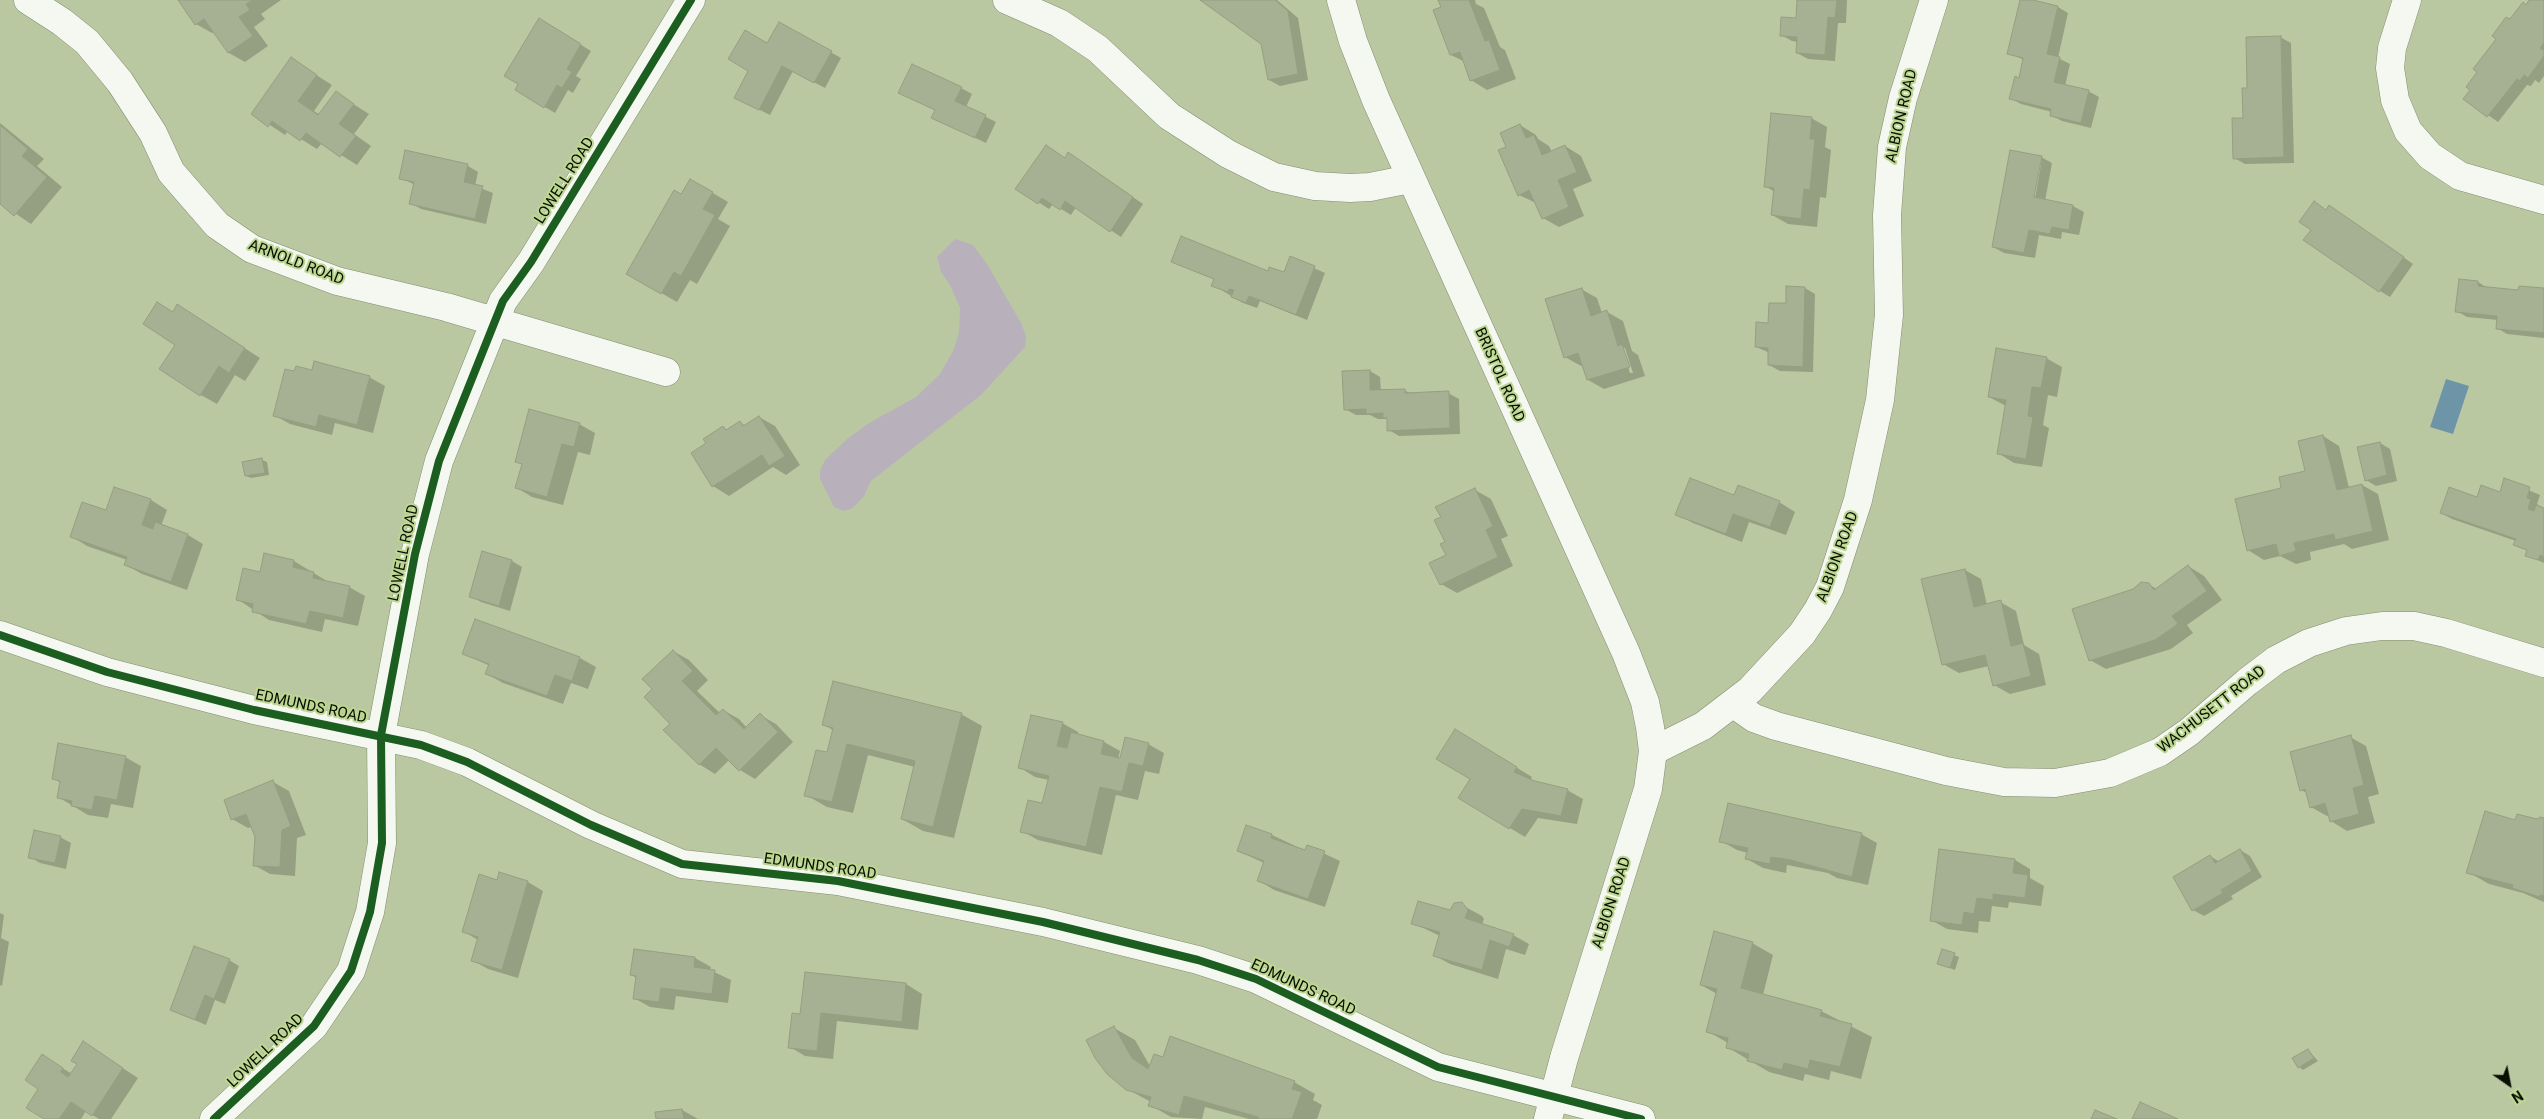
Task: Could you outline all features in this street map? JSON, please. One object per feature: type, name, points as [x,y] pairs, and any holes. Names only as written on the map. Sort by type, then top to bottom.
[{"type":"street","name":"ARNOLD ROAD","points":[[28,0],[62,22],[87,42],[115,75],[153,133],[171,172],[217,225],[252,249],[337,281],[446,308],[666,372]]},
{"type":"street","name":"LOWELL ROAD","points":[[214,1119],[314,1026],[350,971],[370,912],[382,843],[381,736],[415,554],[439,461],[503,301],[536,254],[691,0]]},
{"type":"street","points":[[1007,0],[1058,23],[1098,48],[1168,116],[1228,154],[1274,177],[1314,186],[1350,188],[1370,187],[1410,179]]},
{"type":"street","name":"BRISTOL ROAD","points":[[1341,0],[1368,80],[1410,179],[1633,669],[1648,714],[1653,751]]},
{"type":"street","name":"ALBION ROAD","points":[[1551,1108],[1592,967],[1643,806],[1651,776],[1653,751],[1695,731],[1734,704],[1778,662],[1818,610],[1832,580],[1858,500],[1875,426],[1886,358],[1889,308],[1887,215],[1892,147],[1903,98],[1934,0]]},
{"type":"street","points":[[2407,0],[2392,48],[2390,68],[2394,100],[2408,131],[2430,156],[2460,176],[2544,200]]},
{"type":"street","name":"WACHUSETT ROAD","points":[[1734,704],[1754,718],[1776,726],[1946,771],[2004,782],[2055,783],[2110,773],[2152,756],[2189,732],[2247,682],[2276,660],[2309,643],[2346,631],[2382,626],[2414,626],[2446,633],[2544,662]]},
{"type":"street","name":"EDMUNDS ROAD","points":[[0,635],[107,672],[254,710],[421,745],[467,762],[591,825],[682,864],[838,881],[1044,922],[1198,960],[1256,979],[1438,1066],[1551,1108],[1641,1119]]},
{"type":"shaded area","points":[[955,239],[973,245],[987,264],[1021,323],[1026,336],[1025,347],[981,395],[871,481],[864,496],[853,508],[844,511],[834,507],[820,479],[820,470],[825,460],[847,439],[869,423],[916,397],[940,374],[953,351],[959,332],[960,308],[950,285],[941,272],[937,257]]},
{"type":"water","points":[[2446,379],[2469,386],[2453,434],[2430,427]]},
{"type":"building","points":[[178,0],[253,0],[246,4],[250,10],[239,17],[253,36],[228,53],[204,19],[195,25]]},
{"type":"building","points":[[1200,0],[1275,0],[1288,11],[1298,74],[1268,80],[1261,44]]},
{"type":"building","points":[[1438,0],[1469,0],[1485,41],[1489,40],[1500,70],[1470,81],[1460,52],[1450,55],[1433,10],[1441,7]]},
{"type":"building","points":[[1797,0],[1837,0],[1835,18],[1828,17],[1825,55],[1796,53],[1797,37],[1780,36],[1781,17],[1796,18]]},
{"type":"building","points":[[2020,0],[2033,0],[2058,6],[2047,54],[2060,57],[2054,82],[2089,90],[2081,123],[2050,116],[2051,109],[2009,99],[2015,76],[2019,78],[2023,58],[2007,54]]},
{"type":"building","points":[[2529,0],[2544,0],[2544,43],[2540,48],[2544,50],[2544,56],[2528,78],[2524,75],[2520,81],[2517,79],[2487,117],[2463,99],[2470,90],[2466,87],[2477,72],[2473,69],[2496,39],[2492,36],[2506,17],[2510,19],[2523,2],[2526,5]]},
{"type":"building","points":[[539,18],[581,44],[567,69],[572,72],[562,88],[557,85],[544,108],[515,90],[518,84],[504,76]]},
{"type":"building","points":[[779,22],[832,51],[814,83],[782,66],[759,110],[734,98],[748,71],[728,59],[745,30],[767,43]]},
{"type":"building","points":[[2281,36],[2284,157],[2233,159],[2232,118],[2243,118],[2242,88],[2247,88],[2246,37]]},
{"type":"building","points":[[291,57],[317,75],[298,101],[318,115],[336,91],[354,104],[339,124],[356,136],[340,157],[306,133],[300,141],[272,121],[268,127],[251,114]]},
{"type":"building","points":[[912,64],[962,87],[955,101],[986,115],[975,138],[931,118],[935,110],[898,93]]},
{"type":"building","points":[[1771,113],[1812,117],[1810,139],[1815,139],[1810,190],[1804,189],[1801,219],[1771,215],[1774,188],[1764,187]]},
{"type":"building","points":[[1520,124],[1526,138],[1534,135],[1542,155],[1565,145],[1577,172],[1558,180],[1569,207],[1542,219],[1529,190],[1518,196],[1498,150],[1506,147],[1500,133]]},
{"type":"building","points":[[0,125],[28,149],[22,156],[47,177],[14,216],[0,204]]},
{"type":"building","points":[[1046,145],[1065,158],[1068,152],[1133,197],[1110,232],[1065,201],[1060,210],[1042,198],[1038,204],[1015,189]]},
{"type":"building","points":[[405,150],[468,164],[464,182],[483,186],[475,219],[409,204],[414,182],[399,179]]},
{"type":"building","points":[[2010,150],[2042,156],[2034,197],[2073,205],[2069,230],[2052,227],[2050,234],[2029,230],[2024,253],[1992,247]]},
{"type":"building","points":[[690,179],[713,192],[703,209],[715,215],[681,276],[674,272],[661,294],[626,274],[674,190],[681,194]]},
{"type":"building","points":[[2314,201],[2326,210],[2329,205],[2404,257],[2379,292],[2303,240],[2311,230],[2299,222]]},
{"type":"building","points":[[1181,236],[1268,271],[1269,267],[1284,272],[1290,256],[1315,266],[1296,315],[1249,296],[1246,303],[1231,297],[1234,290],[1229,289],[1228,292],[1211,286],[1214,279],[1171,262]]},
{"type":"building","points":[[2459,279],[2478,281],[2478,286],[2518,290],[2519,286],[2544,288],[2544,333],[2496,329],[2497,316],[2455,312]]},
{"type":"building","points":[[1786,286],[1805,287],[1803,367],[1768,365],[1768,348],[1755,347],[1756,322],[1768,323],[1769,303],[1786,303]]},
{"type":"building","points":[[1582,288],[1591,316],[1607,310],[1618,346],[1622,344],[1630,367],[1587,380],[1578,353],[1564,358],[1545,299]]},
{"type":"building","points":[[157,302],[173,312],[177,304],[245,348],[229,373],[219,366],[200,396],[159,369],[175,345],[143,324]]},
{"type":"building","points":[[1996,348],[2047,357],[2041,388],[2032,387],[2028,416],[2033,417],[2026,459],[1997,454],[2006,400],[1988,397]]},
{"type":"building","points":[[314,361],[370,376],[357,425],[319,415],[316,427],[273,416],[285,369],[294,371],[296,366],[312,370]]},
{"type":"building","points":[[1370,370],[1370,390],[1405,389],[1405,393],[1449,391],[1450,428],[1387,431],[1387,418],[1383,418],[1383,413],[1366,414],[1366,409],[1344,410],[1342,371]]},
{"type":"building","points":[[529,409],[580,423],[574,447],[562,444],[547,497],[515,488],[522,464],[515,462]]},
{"type":"building","points":[[759,416],[785,456],[769,466],[762,455],[712,487],[691,453],[706,443],[703,439],[723,426],[726,430],[740,421],[743,426]]},
{"type":"building","points":[[2323,435],[2337,490],[2362,484],[2373,531],[2335,540],[2334,534],[2294,543],[2296,551],[2279,556],[2276,544],[2247,551],[2235,499],[2281,488],[2279,477],[2305,471],[2298,441]]},
{"type":"building","points":[[2380,442],[2387,475],[2365,481],[2357,447]]},
{"type":"building","points":[[262,458],[265,473],[245,476],[242,462]]},
{"type":"building","points":[[1690,478],[1734,495],[1738,485],[1780,501],[1770,527],[1733,514],[1726,534],[1675,515]]},
{"type":"building","points":[[2504,478],[2530,487],[2527,498],[2531,499],[2528,509],[2534,511],[2536,505],[2544,508],[2544,557],[2540,555],[2538,560],[2525,556],[2527,550],[2513,545],[2516,539],[2440,513],[2449,487],[2477,497],[2481,485],[2500,492]]},
{"type":"building","points":[[114,487],[151,499],[142,525],[153,529],[155,522],[188,534],[171,582],[124,565],[127,557],[70,537],[82,502],[106,510]]},
{"type":"building","points":[[1475,488],[1493,526],[1486,530],[1498,557],[1440,585],[1429,563],[1446,555],[1440,544],[1445,542],[1434,520],[1441,517],[1435,507]]},
{"type":"building","points":[[482,551],[512,560],[499,606],[469,597]]},
{"type":"building","points":[[264,553],[294,560],[293,567],[314,572],[313,578],[350,586],[343,618],[310,611],[306,624],[252,612],[253,604],[236,600],[243,568],[260,572]]},
{"type":"building","points":[[2188,565],[2207,591],[2172,616],[2178,624],[2155,640],[2089,661],[2072,609],[2133,589],[2141,582],[2149,583],[2154,590]]},
{"type":"building","points":[[1965,569],[1974,607],[2001,600],[2011,646],[2023,643],[2031,676],[1993,686],[1985,655],[1942,665],[1921,579]]},
{"type":"building","points":[[475,619],[580,657],[572,681],[555,675],[547,696],[485,674],[489,664],[462,654]]},
{"type":"building","points":[[673,650],[693,671],[682,681],[716,715],[723,709],[744,729],[760,713],[778,732],[739,771],[716,748],[699,765],[663,730],[670,724],[644,697],[652,689],[642,679]]},
{"type":"building","points":[[833,681],[962,713],[933,827],[901,819],[915,761],[847,744],[832,802],[804,796],[816,750],[827,752],[833,728],[822,725]]},
{"type":"building","points":[[1031,715],[1063,722],[1057,746],[1067,748],[1071,732],[1104,741],[1101,754],[1120,758],[1125,737],[1149,743],[1143,766],[1129,763],[1122,792],[1100,787],[1086,847],[1020,832],[1028,800],[1042,803],[1049,776],[1018,768]]},
{"type":"building","points":[[1455,729],[1517,767],[1514,772],[1535,781],[1568,789],[1561,816],[1522,809],[1509,829],[1458,798],[1470,779],[1436,759]]},
{"type":"building","points":[[2351,735],[2364,785],[2353,788],[2359,814],[2330,822],[2325,803],[2310,808],[2305,789],[2300,791],[2290,752]]},
{"type":"building","points":[[58,743],[126,756],[117,800],[95,796],[92,810],[71,806],[72,801],[57,798],[60,781],[52,779]]},
{"type":"building","points":[[273,780],[291,826],[282,830],[280,867],[253,866],[255,837],[246,814],[231,820],[224,800]]},
{"type":"building","points":[[1728,803],[1862,833],[1852,877],[1791,860],[1771,857],[1770,864],[1745,859],[1748,848],[1719,842]]},
{"type":"building","points":[[2485,811],[2515,820],[2517,814],[2537,819],[2540,817],[2544,818],[2544,896],[2540,895],[2540,897],[2512,888],[2513,885],[2466,873]]},
{"type":"building","points":[[1246,825],[1272,834],[1271,838],[1305,850],[1307,845],[1325,851],[1308,899],[1257,881],[1264,861],[1237,851]]},
{"type":"building","points":[[34,830],[61,836],[55,863],[28,858]]},
{"type":"building","points":[[1939,849],[2015,859],[2013,873],[2028,875],[2025,898],[1993,894],[1993,900],[1977,898],[1974,914],[1964,912],[1962,925],[1930,921]]},
{"type":"building","points":[[2240,849],[2252,871],[2221,890],[2223,893],[2192,911],[2173,877],[2210,855],[2215,863]]},
{"type":"building","points":[[499,872],[528,881],[502,970],[471,961],[478,937],[462,932],[479,874],[497,880]]},
{"type":"building","points":[[1418,901],[1450,910],[1454,903],[1462,902],[1468,910],[1465,918],[1514,934],[1509,947],[1490,940],[1482,970],[1433,956],[1440,932],[1411,924]]},
{"type":"building","points":[[1714,931],[1753,942],[1741,988],[1822,1010],[1820,1016],[1852,1024],[1840,1067],[1810,1060],[1808,1069],[1784,1063],[1782,1070],[1747,1061],[1749,1054],[1726,1048],[1728,1038],[1706,1032],[1717,989],[1700,985]]},
{"type":"building","points":[[194,946],[230,959],[214,999],[205,995],[195,1020],[170,1010]]},
{"type":"building","points":[[634,949],[695,957],[694,967],[715,970],[712,994],[661,988],[659,1002],[633,999],[636,976],[630,975]]},
{"type":"building","points":[[1942,949],[1955,953],[1950,968],[1937,964]]},
{"type":"building","points":[[805,972],[906,983],[902,1022],[821,1013],[817,1051],[788,1048],[792,1013],[800,1014]]},
{"type":"building","points":[[1114,1026],[1132,1058],[1148,1069],[1154,1054],[1163,1057],[1170,1036],[1295,1081],[1292,1089],[1302,1092],[1292,1119],[1259,1119],[1258,1117],[1184,1096],[1179,1115],[1148,1106],[1151,1097],[1126,1090],[1107,1074],[1095,1058],[1086,1040]]},
{"type":"building","points":[[83,1041],[123,1068],[92,1116],[71,1102],[59,1119],[44,1119],[26,1108],[38,1089],[25,1080],[42,1054],[63,1068],[61,1072],[68,1077],[77,1064],[71,1061]]},
{"type":"building","points":[[2308,1049],[2314,1058],[2298,1068],[2292,1058]]},
{"type":"building","points":[[2140,1102],[2178,1119],[2132,1119]]},
{"type":"building","points":[[682,1109],[684,1119],[656,1119],[655,1112]]},
{"type":"building","points":[[2095,1110],[2117,1119],[2091,1119]]},
{"type":"cycle path","points":[[214,1119],[314,1026],[351,971],[370,912],[382,843],[381,735],[415,554],[439,461],[503,301],[531,262],[691,0]]},
{"type":"cycle path","points":[[0,635],[107,672],[254,710],[421,745],[467,762],[591,825],[682,864],[838,881],[1043,922],[1198,960],[1256,979],[1438,1067],[1641,1119]]}]
